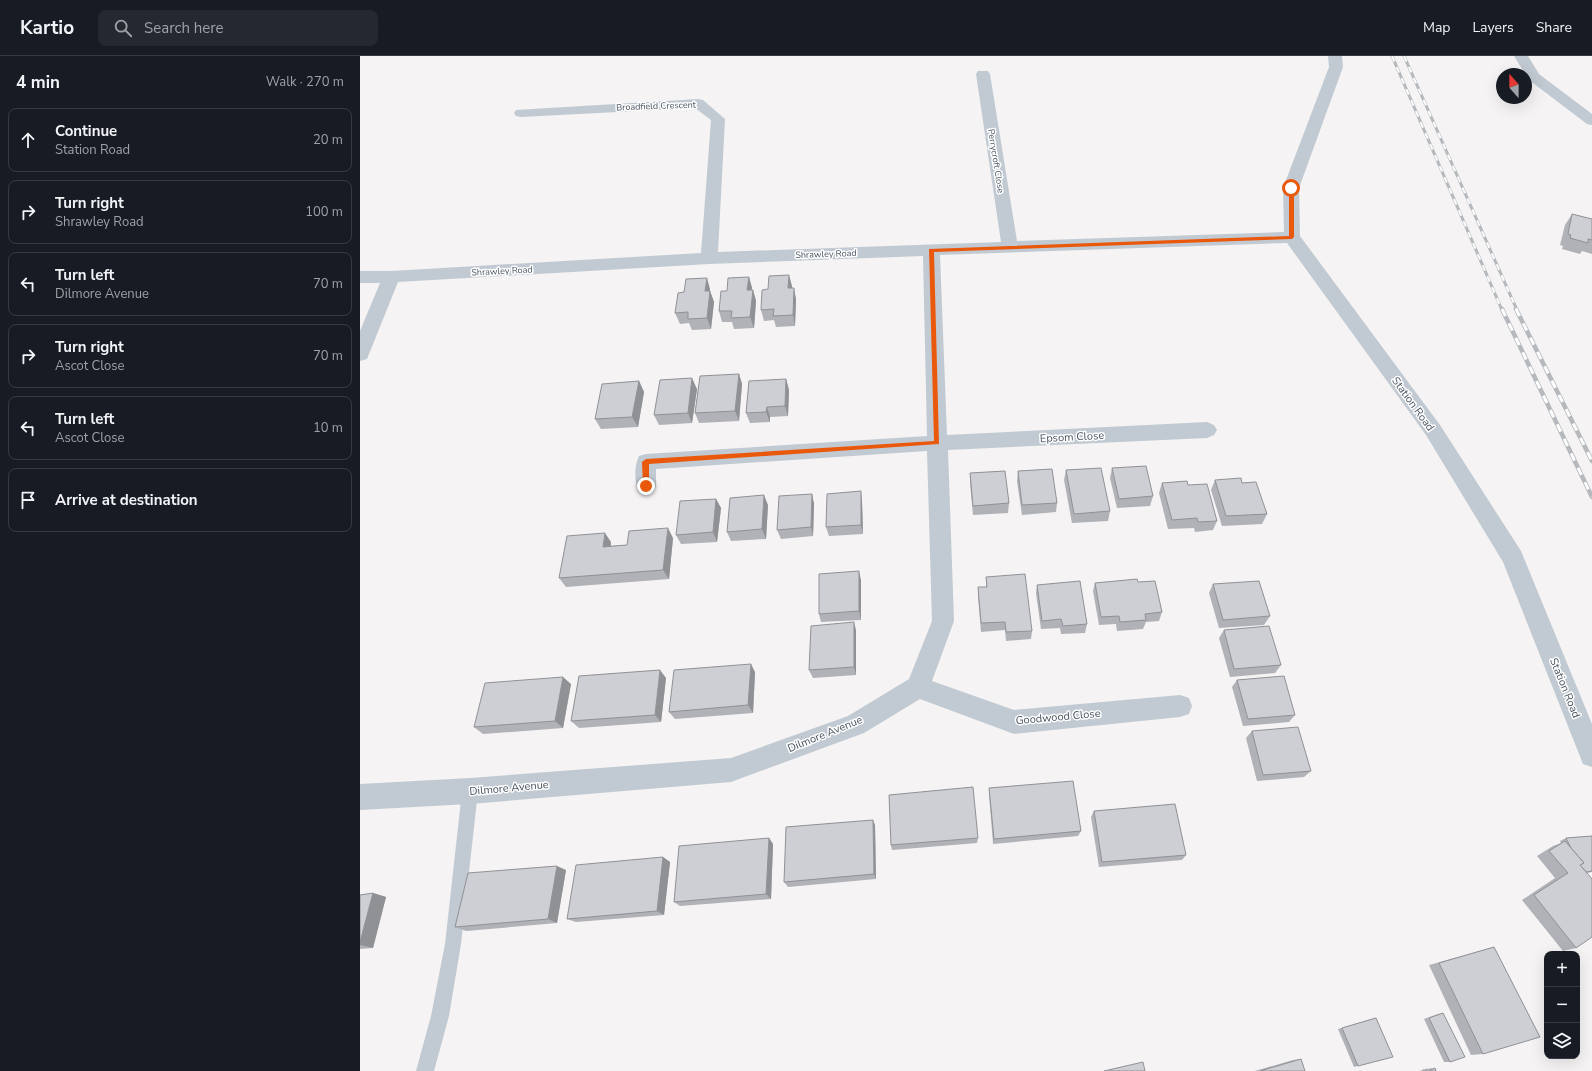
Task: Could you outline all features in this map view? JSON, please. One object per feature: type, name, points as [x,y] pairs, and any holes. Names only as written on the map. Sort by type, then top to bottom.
[{"type":"street","points":[[1292,237],[1291,188],[1336,67],[1335,56]]},
{"type":"street","points":[[1521,56],[1534,77],[1592,121]]},
{"type":"street","name":"Perrycroft Close","points":[[983,74],[1010,248]]},
{"type":"street","name":"Broadfield Crescent","points":[[521,113],[698,103],[718,119],[709,258]]},
{"type":"street","name":"Shrawley Road","points":[[360,277],[391,277],[709,258],[1292,237]]},
{"type":"street","name":"Station Road","points":[[1292,237],[1433,430],[1513,558],[1592,755]]},
{"type":"street","points":[[918,687],[943,621],[931,251]]},
{"type":"street","points":[[360,354],[391,277]]},
{"type":"street","name":"Epsom Close","points":[[646,486],[646,462],[937,443],[1207,430]]},
{"type":"street","name":"Goodwood Close","points":[[918,687],[1014,722],[1180,706]]},
{"type":"street","name":"Dilmore Avenue","points":[[360,797],[470,791],[731,770],[855,725],[918,687]]},
{"type":"lane","points":[[425,1071],[440,1016],[453,944],[470,791]]},
{"type":"building","points":[[1572,214],[1592,219],[1592,240],[1588,239],[1588,243],[1570,238],[1571,235],[1568,234]]},
{"type":"building","points":[[789,275],[788,288],[794,288],[793,315],[773,316],[774,309],[761,310],[762,290],[768,289],[769,276]]},
{"type":"building","points":[[749,277],[747,290],[753,290],[750,317],[731,318],[732,311],[719,311],[721,291],[727,291],[728,278]]},
{"type":"building","points":[[707,278],[705,291],[710,291],[707,318],[688,319],[688,312],[675,313],[678,293],[684,292],[686,279]]},
{"type":"building","points":[[739,374],[735,411],[695,413],[700,376]]},
{"type":"building","points":[[692,378],[688,413],[654,415],[660,380]]},
{"type":"building","points":[[786,379],[785,406],[767,407],[766,412],[746,413],[749,381]]},
{"type":"building","points":[[639,381],[632,417],[595,419],[602,384]]},
{"type":"building","points":[[1146,466],[1153,496],[1119,499],[1112,468]]},
{"type":"building","points":[[1101,468],[1110,511],[1074,514],[1066,470]]},
{"type":"building","points":[[1052,469],[1057,503],[1022,505],[1018,471]]},
{"type":"building","points":[[1005,471],[1009,503],[973,506],[970,473]]},
{"type":"building","points":[[1241,478],[1242,483],[1256,482],[1267,514],[1226,516],[1215,480]]},
{"type":"building","points":[[1187,481],[1188,485],[1207,484],[1217,521],[1198,522],[1197,518],[1172,520],[1162,483]]},
{"type":"building","points":[[861,491],[861,525],[826,527],[827,494]]},
{"type":"building","points":[[812,494],[811,527],[777,530],[779,496]]},
{"type":"building","points":[[764,495],[762,529],[727,532],[730,498]]},
{"type":"building","points":[[716,499],[713,532],[676,535],[680,501]]},
{"type":"building","points":[[668,528],[663,570],[559,578],[567,536],[605,533],[603,547],[627,545],[629,531]]},
{"type":"building","points":[[859,571],[859,611],[819,614],[819,574]]},
{"type":"building","points":[[1025,574],[1032,631],[1006,632],[1005,622],[981,623],[978,587],[987,587],[986,577]]},
{"type":"building","points":[[1137,579],[1138,582],[1155,581],[1162,612],[1145,614],[1146,620],[1120,622],[1119,616],[1101,617],[1095,583]]},
{"type":"building","points":[[1080,581],[1087,624],[1063,626],[1061,619],[1042,621],[1037,585]]},
{"type":"building","points":[[1259,581],[1270,616],[1223,620],[1213,584]]},
{"type":"building","points":[[854,622],[854,667],[809,670],[811,626]]},
{"type":"building","points":[[1269,626],[1281,665],[1234,669],[1224,630]]},
{"type":"building","points":[[751,664],[748,705],[669,712],[674,670]]},
{"type":"building","points":[[660,670],[655,715],[571,721],[579,676]]},
{"type":"building","points":[[1284,676],[1295,715],[1248,719],[1237,680]]},
{"type":"building","points":[[563,677],[555,721],[474,727],[485,683]]},
{"type":"building","points":[[1298,727],[1311,771],[1263,775],[1252,731]]},
{"type":"building","points":[[1073,781],[1081,831],[994,839],[989,788]]},
{"type":"building","points":[[973,787],[978,838],[891,845],[889,795]]},
{"type":"building","points":[[1175,804],[1186,855],[1102,862],[1094,811]]},
{"type":"building","points":[[873,820],[874,874],[784,882],[786,827]]},
{"type":"building","points":[[1592,836],[1592,871],[1586,872],[1580,865],[1584,863],[1571,848],[1566,838]]},
{"type":"building","points":[[769,838],[766,894],[674,902],[679,846]]},
{"type":"building","points":[[1565,841],[1584,863],[1580,865],[1592,879],[1592,937],[1576,948],[1534,895],[1568,873],[1549,851]]},
{"type":"building","points":[[663,857],[657,911],[567,919],[576,865]]},
{"type":"building","points":[[557,866],[548,919],[455,927],[468,873]]},
{"type":"building","points":[[373,893],[360,942],[360,895]]},
{"type":"building","points":[[1494,947],[1540,1037],[1483,1054],[1439,963]]},
{"type":"building","points":[[1443,1013],[1465,1057],[1450,1062],[1429,1018]]},
{"type":"building","points":[[1376,1018],[1393,1057],[1358,1066],[1342,1028]]},
{"type":"building","points":[[1301,1059],[1305,1071],[1260,1071]]},
{"type":"building","points":[[1143,1062],[1145,1071],[1104,1071]]},
{"type":"building","points":[[1435,1068],[1436,1071],[1429,1071]]},
{"type":"railway","points":[[1392,56],[1502,310]]},
{"type":"railway","points":[[1404,56],[1517,310]]},
{"type":"railway","points":[[1502,309],[1592,497]]},
{"type":"railway","points":[[1516,309],[1592,461]]},
{"type":"route","points":[[646,486],[646,462],[937,443],[931,251],[1292,237],[1291,188]]}]
